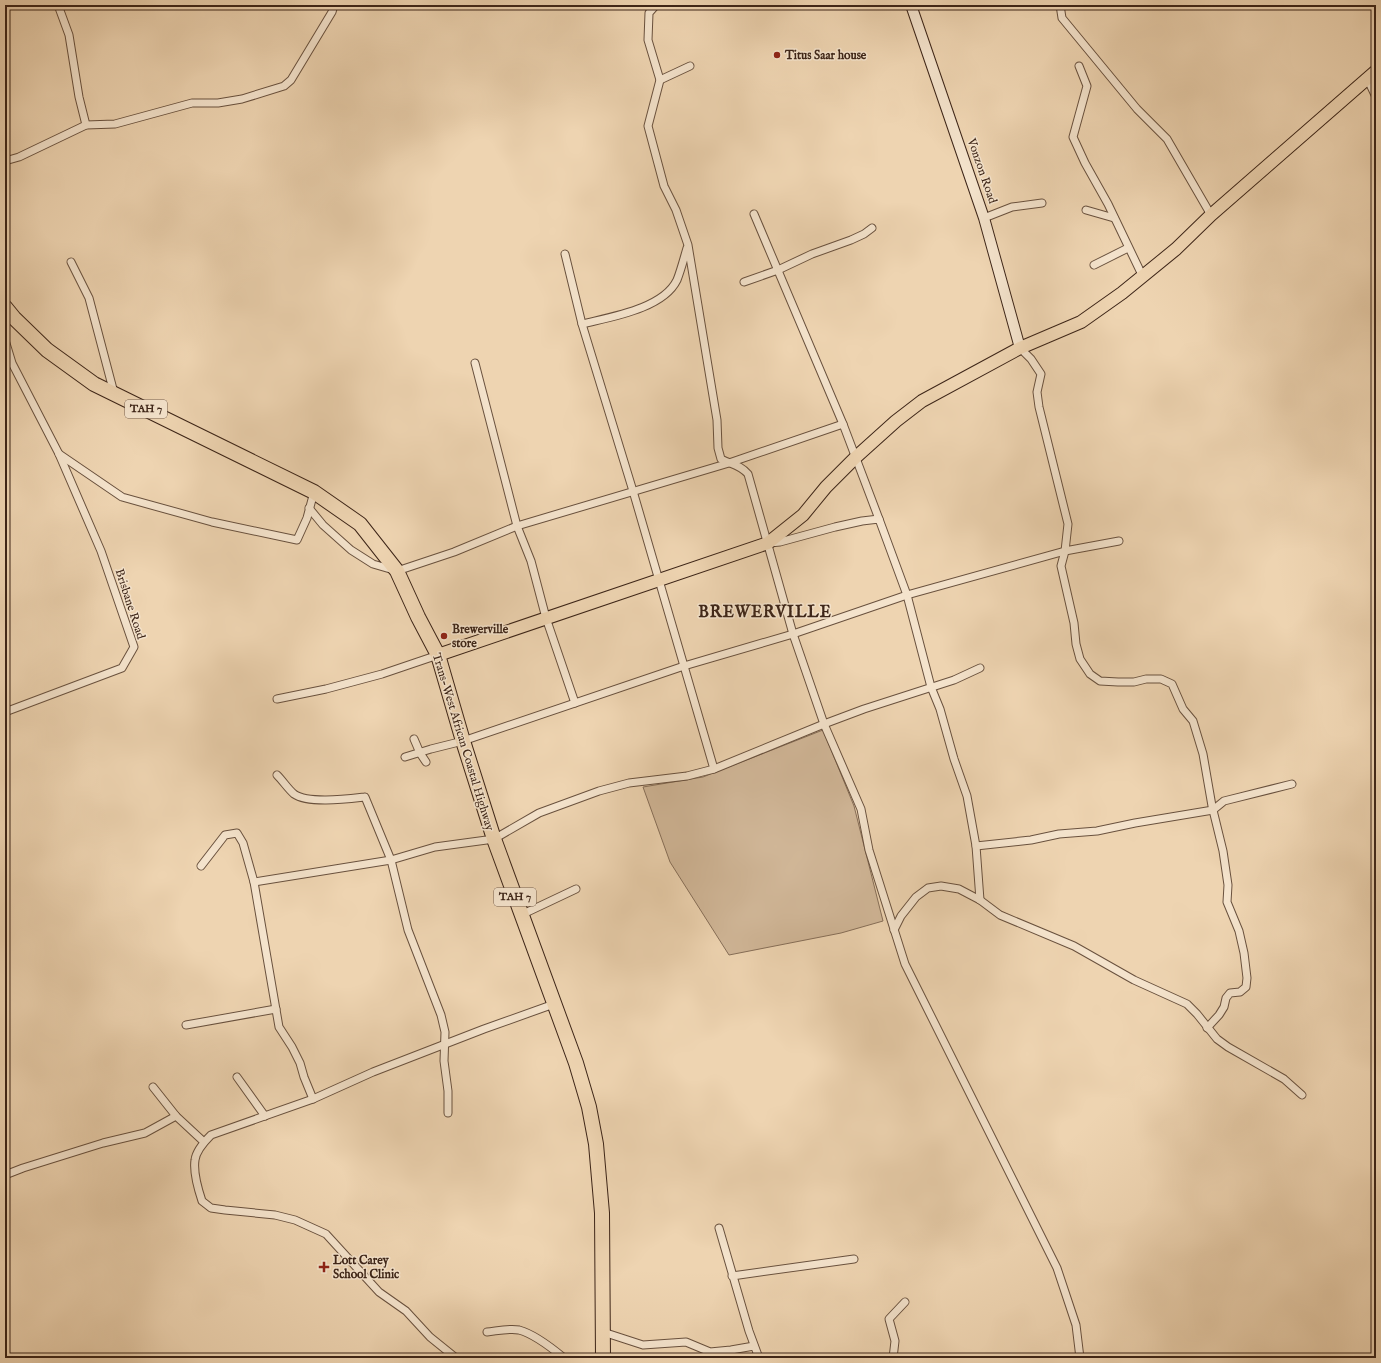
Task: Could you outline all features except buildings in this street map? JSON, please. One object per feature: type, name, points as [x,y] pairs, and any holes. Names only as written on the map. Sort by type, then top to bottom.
[{"type":"highway","name":"Trans-West African Coastal Highway","points":[[5,307],[14,318],[47,350],[94,384],[314,492],[360,524],[397,571],[418,617],[438,655],[463,741],[494,838],[576,1063],[589,1107],[596,1144],[602,1212],[603,1358]]},
{"type":"main road","points":[[438,655],[768,543],[802,515],[826,487],[856,457],[896,421],[922,401],[1020,348],[1081,322],[1143,277],[1176,249],[1211,215],[1372,75]]},
{"type":"street","points":[[58,5],[69,35],[79,97],[86,125]]},
{"type":"street","points":[[5,162],[20,157],[86,125],[115,124],[192,103],[218,103],[242,99],[284,86],[292,80],[332,12],[334,5]]},
{"type":"street","points":[[656,5],[649,13],[648,40],[660,80],[648,126],[664,186],[676,210],[688,245],[717,420],[718,448],[721,459],[728,463],[736,464],[743,468],[748,474],[792,634],[824,724],[861,809],[869,850],[905,964],[1057,1268],[1076,1325],[1080,1358]]},
{"type":"street","name":"Vonzon Road","points":[[911,5],[984,218],[1020,348]]},
{"type":"street","points":[[1060,5],[1062,18],[1137,109],[1166,139],[1211,215]]},
{"type":"street","points":[[660,80],[690,66]]},
{"type":"street","points":[[1079,66],[1086,86],[1073,137],[1085,163],[1108,204],[1143,277]]},
{"type":"street","points":[[1372,75],[1376,97]]},
{"type":"street","points":[[984,218],[1012,207],[1042,203]]},
{"type":"street","points":[[1086,210],[1114,218]]},
{"type":"street","points":[[754,214],[843,424],[907,595],[931,687],[940,709],[954,759],[967,796],[976,846],[980,900]]},
{"type":"street","points":[[744,282],[778,270],[812,254],[851,240],[864,234],[872,228]]},
{"type":"street","points":[[582,324],[651,304],[667,293],[676,281],[688,245]]},
{"type":"street","points":[[1094,265],[1128,248]]},
{"type":"street","points":[[565,254],[582,324],[633,491],[714,769]]},
{"type":"street","points":[[71,262],[89,298],[114,393]]},
{"type":"street","name":"Brisbane Road","points":[[5,340],[12,363],[59,454],[101,551],[134,646],[122,668],[5,712]]},
{"type":"street","points":[[1020,348],[1031,359],[1041,374],[1036,392],[1068,524],[1065,552],[1061,566],[1074,623],[1080,658],[1090,674],[1100,680],[1134,682],[1146,679],[1161,679],[1172,684],[1183,710],[1193,721],[1203,754],[1213,810],[1223,851],[1228,885],[1227,902],[1239,931],[1246,978],[1246,987],[1240,992],[1230,993],[1226,998],[1224,1007],[1219,1015],[1207,1028]]},
{"type":"street","points":[[475,363],[517,526],[530,561],[546,618],[575,703]]},
{"type":"street","points":[[309,508],[323,525],[351,550],[373,564],[397,571],[454,552],[517,526],[728,463],[843,424]]},
{"type":"street","points":[[59,454],[122,497],[212,522],[297,540],[307,518],[314,492]]},
{"type":"street","points":[[768,543],[780,542],[862,521],[879,519]]},
{"type":"street","points":[[405,757],[463,741],[684,666],[792,634],[907,595],[1065,552],[1119,541]]},
{"type":"street","points":[[277,700],[326,690],[382,674],[438,655]]},
{"type":"street","points":[[254,882],[391,860],[435,847],[494,838],[539,814],[599,791],[629,783],[687,776],[714,769],[774,746],[824,724],[954,680],[980,668]]},
{"type":"street","points":[[414,739],[426,762]]},
{"type":"street","points":[[277,775],[294,794],[307,798],[321,800],[365,797],[391,860],[408,930],[442,1015],[445,1032],[444,1061],[448,1091],[448,1113]]},
{"type":"street","points":[[976,846],[1031,840],[1059,834],[1097,831],[1213,810],[1224,801],[1292,784]]},
{"type":"street","points":[[201,866],[225,836],[238,833],[244,843],[254,882],[279,1027],[300,1063],[313,1099]]},
{"type":"street","points":[[894,930],[901,916],[916,897],[928,888],[941,886],[959,889],[980,900],[1000,915],[1074,946],[1134,980],[1187,1004],[1217,1039],[1228,1047],[1284,1079],[1302,1095]]},
{"type":"street","points":[[521,915],[576,890]]},
{"type":"street","points":[[456,1358],[430,1337],[406,1310],[379,1292],[326,1234],[295,1220],[275,1215],[211,1208],[202,1201],[196,1173],[195,1158],[204,1142],[211,1136],[313,1099],[373,1072],[444,1044],[554,1004]]},
{"type":"street","points":[[186,1025],[276,1009]]},
{"type":"street","points":[[237,1077],[265,1116]]},
{"type":"street","points":[[153,1087],[176,1116],[204,1142]]},
{"type":"street","points":[[5,1175],[104,1143],[144,1133],[176,1116]]},
{"type":"street","points":[[719,1228],[732,1276],[759,1358]]},
{"type":"street","points":[[732,1276],[854,1259]]},
{"type":"street","points":[[892,1358],[896,1341],[889,1319],[905,1302]]},
{"type":"street","points":[[487,1332],[519,1330],[545,1342],[564,1358]]},
{"type":"street","points":[[603,1332],[643,1345],[686,1342],[710,1352],[754,1346]]},
{"type":"shaded area","points":[[823,730],[854,806],[883,921],[841,933],[729,955],[670,862],[643,787],[703,777]]},
{"type":"place","name":"Titus Saar house","points":[[777,55]]},
{"type":"place","name":"Brewerville store","points":[[444,636]]},
{"type":"place","name":"Lott Carey School Clinic","points":[[324,1267]]},
{"type":"district","name":"BREWERVILLE","points":[[765,613]]}]
